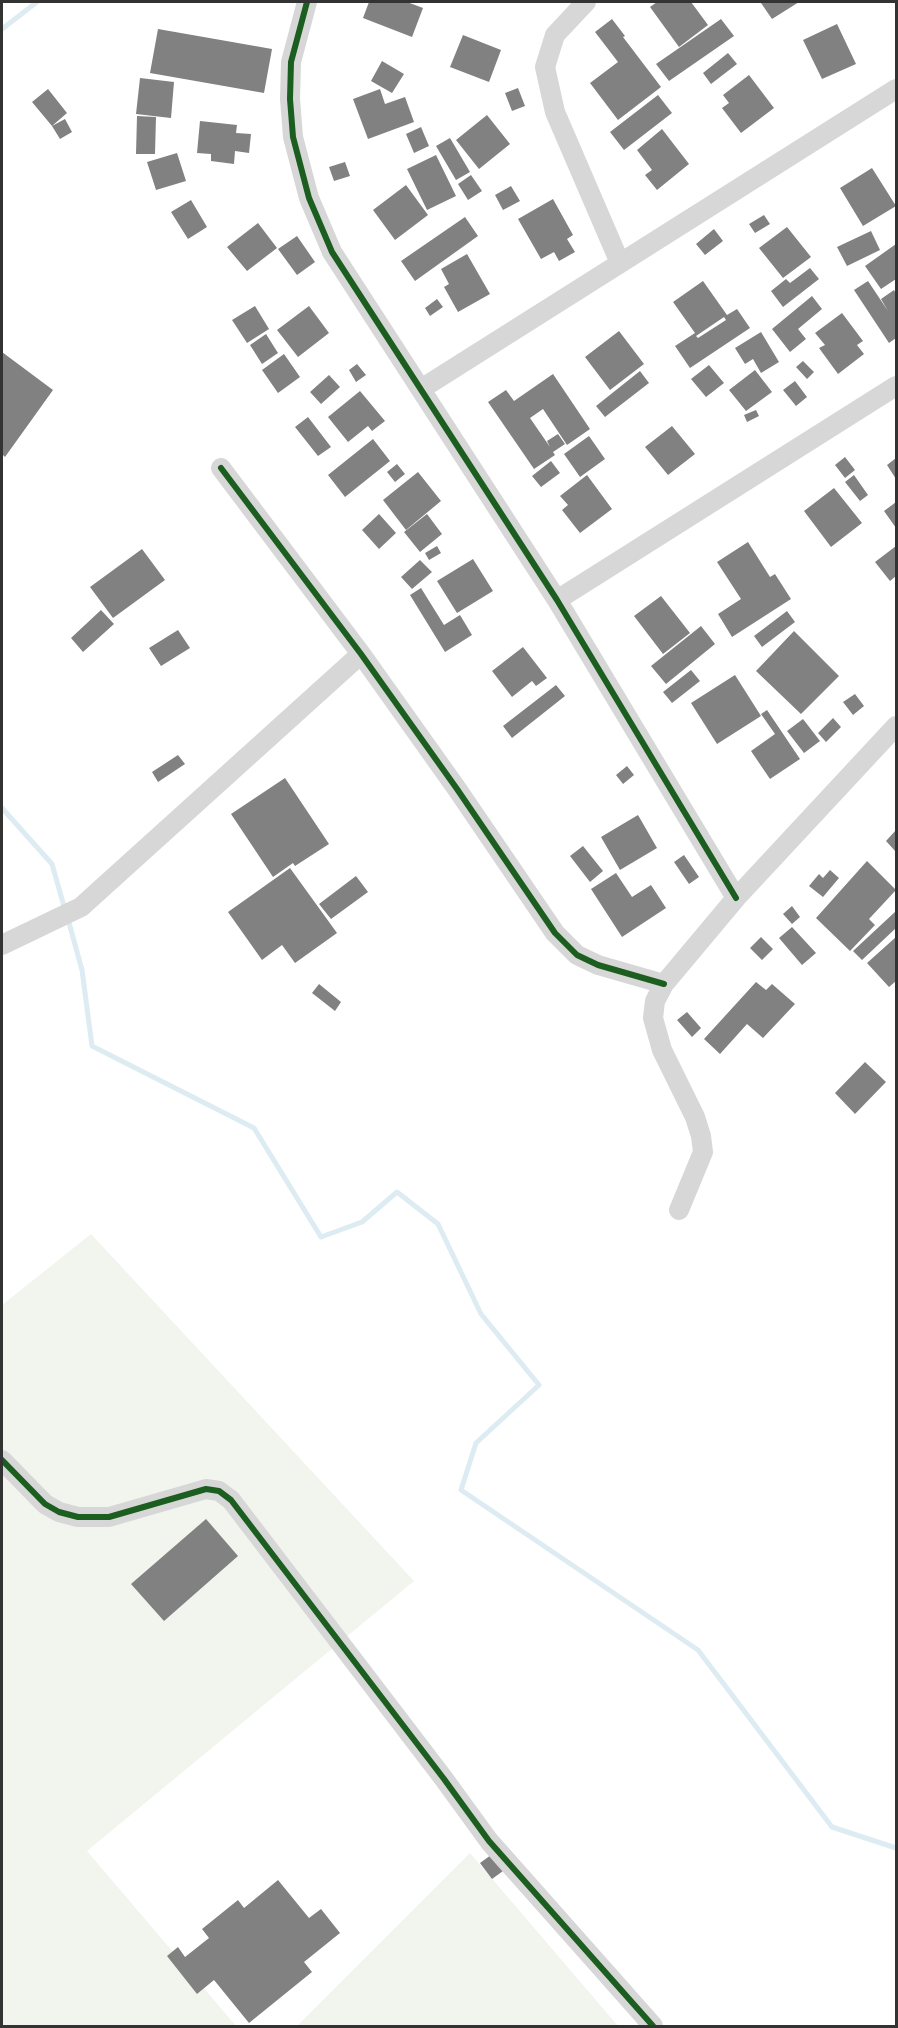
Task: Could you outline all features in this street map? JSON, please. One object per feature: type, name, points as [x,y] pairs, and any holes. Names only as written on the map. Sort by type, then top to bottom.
[{"type":"street","points":[[307,2],[291,62],[290,99],[293,136],[309,198],[332,252],[557,600],[736,898]]},
{"type":"street","points":[[586,2],[555,35],[545,67],[555,112],[620,263]]},
{"type":"street","points":[[421,389],[897,88]]},
{"type":"street","points":[[557,600],[897,386]]},
{"type":"street","points":[[221,468],[361,654],[555,933],[577,955],[598,965],[664,984]]},
{"type":"street","points":[[9,941],[81,907],[361,654]]},
{"type":"street","points":[[679,1209],[703,1152],[695,1117],[662,1050],[653,1018],[655,1000],[664,984],[736,898],[897,726]]},
{"type":"street","points":[[2,1460],[45,1504],[59,1512],[78,1517],[109,1517],[206,1489],[219,1491],[231,1500],[489,1841],[653,2026]]},
{"type":"shaded area","points":[[91,1234],[414,1581],[87,1851],[236,2026],[2,2026],[2,1305]]},
{"type":"shaded area","points":[[470,1853],[618,2026],[297,2026]]},
{"type":"building","points":[[369,2],[407,2],[423,8],[412,37],[363,18]]},
{"type":"building","points":[[657,2],[691,2],[708,25],[679,47],[650,7]]},
{"type":"building","points":[[799,2],[772,19],[761,3]]},
{"type":"building","points":[[612,19],[661,87],[618,120],[590,83],[618,62],[595,32]]},
{"type":"building","points":[[721,19],[734,36],[669,81],[656,64]]},
{"type":"building","points":[[837,24],[856,64],[822,79],[803,40]]},
{"type":"building","points":[[158,29],[272,49],[264,93],[150,73]]},
{"type":"building","points":[[463,35],[501,50],[489,82],[450,67]]},
{"type":"building","points":[[728,53],[737,64],[711,84],[703,73]]},
{"type":"building","points":[[382,61],[404,74],[392,93],[371,81]]},
{"type":"building","points":[[749,75],[774,108],[741,133],[722,108],[729,103],[723,95]]},
{"type":"building","points":[[140,78],[174,82],[171,118],[136,114]]},
{"type":"building","points":[[518,88],[525,106],[512,111],[505,93]]},
{"type":"building","points":[[48,89],[67,113],[52,126],[32,102]]},
{"type":"building","points":[[380,89],[385,104],[405,97],[414,122],[368,139],[353,99]]},
{"type":"building","points":[[658,95],[672,113],[624,150],[610,132]]},
{"type":"building","points":[[487,115],[510,144],[479,169],[456,140]]},
{"type":"building","points":[[137,116],[156,117],[155,154],[136,154]]},
{"type":"building","points":[[65,119],[72,132],[60,139],[52,126]]},
{"type":"building","points":[[200,121],[237,125],[236,133],[251,134],[249,153],[235,151],[234,164],[211,161],[211,154],[197,153]]},
{"type":"building","points":[[421,127],[429,146],[414,153],[406,134]]},
{"type":"building","points":[[662,129],[689,164],[657,190],[645,175],[652,170],[637,150]]},
{"type":"building","points":[[450,138],[470,172],[456,180],[436,146]]},
{"type":"building","points":[[177,153],[186,181],[156,190],[147,162]]},
{"type":"building","points":[[436,155],[456,196],[427,210],[407,169]]},
{"type":"building","points":[[345,162],[350,176],[334,181],[329,167]]},
{"type":"building","points":[[872,168],[896,206],[863,226],[840,188]]},
{"type":"building","points":[[471,175],[482,191],[468,200],[458,184]]},
{"type":"building","points":[[406,185],[428,215],[395,240],[373,210]]},
{"type":"building","points":[[511,186],[520,201],[503,210],[495,195]]},
{"type":"building","points":[[553,199],[573,235],[567,239],[575,252],[559,261],[554,252],[541,259],[518,219]]},
{"type":"building","points":[[191,200],[207,227],[188,239],[171,212]]},
{"type":"building","points":[[764,215],[770,224],[755,233],[749,224]]},
{"type":"building","points":[[465,217],[478,236],[415,281],[401,261]]},
{"type":"building","points":[[258,223],[277,248],[247,271],[227,247]]},
{"type":"building","points":[[787,227],[811,257],[783,278],[759,248]]},
{"type":"building","points":[[714,229],[723,241],[705,255],[696,244]]},
{"type":"building","points":[[871,231],[880,250],[847,266],[837,247]]},
{"type":"building","points":[[297,236],[315,262],[297,275],[278,249]]},
{"type":"building","points":[[896,244],[896,279],[881,289],[865,266]]},
{"type":"building","points":[[467,254],[490,294],[458,312],[444,287],[449,284],[441,269]]},
{"type":"building","points":[[810,268],[819,279],[783,307],[771,291],[786,279],[790,283]]},
{"type":"building","points":[[703,281],[727,315],[737,309],[750,328],[690,368],[675,346],[695,333],[673,302]],"holes":[[[724,317],[726,320],[698,338],[696,336]]]},
{"type":"building","points":[[868,281],[888,311],[881,299],[894,290],[896,294],[896,338],[889,343],[854,290]]},
{"type":"building","points":[[812,296],[822,309],[798,329],[806,339],[790,352],[772,329]]},
{"type":"building","points":[[437,299],[443,307],[430,316],[425,308]]},
{"type":"building","points":[[255,306],[269,329],[247,343],[232,320]]},
{"type":"building","points":[[309,306],[329,333],[298,357],[277,330]]},
{"type":"building","points":[[842,313],[863,341],[857,345],[864,354],[838,374],[819,348],[825,345],[815,333]]},
{"type":"building","points":[[619,331],[644,364],[610,390],[585,357]]},
{"type":"building","points":[[761,332],[779,362],[761,373],[753,359],[745,364],[735,348]]},
{"type":"building","points":[[266,334],[278,353],[262,364],[250,345]]},
{"type":"building","points":[[2,352],[53,390],[5,457],[2,454]]},
{"type":"building","points":[[284,354],[300,377],[278,393],[262,370]]},
{"type":"building","points":[[803,361],[814,372],[807,379],[796,367]]},
{"type":"building","points":[[357,364],[366,375],[356,382],[349,370]]},
{"type":"building","points":[[709,365],[724,383],[706,397],[691,379]]},
{"type":"building","points":[[755,370],[772,392],[746,411],[729,390]]},
{"type":"building","points":[[640,371],[649,383],[605,417],[596,406]]},
{"type":"building","points":[[553,374],[590,429],[567,445],[543,409],[530,418],[550,447],[547,441],[558,434],[565,444],[553,452],[555,455],[534,469],[488,402],[506,390],[514,401]]},
{"type":"building","points":[[329,375],[340,387],[321,404],[310,392]]},
{"type":"building","points":[[795,381],[807,397],[796,406],[783,390]]},
{"type":"building","points":[[360,391],[385,421],[372,431],[368,426],[348,442],[328,417]]},
{"type":"building","points":[[756,410],[759,416],[747,422],[744,415]]},
{"type":"building","points":[[308,417],[331,447],[318,456],[295,427]]},
{"type":"building","points":[[672,426],[695,454],[668,475],[645,447]]},
{"type":"building","points":[[589,436],[605,459],[580,477],[564,454]]},
{"type":"building","points":[[373,439],[390,461],[345,497],[328,475]]},
{"type":"building","points":[[845,457],[855,470],[845,478],[835,465]]},
{"type":"building","points":[[896,458],[896,479],[887,465]]},
{"type":"building","points":[[551,461],[560,473],[541,487],[532,476]]},
{"type":"building","points":[[397,464],[405,474],[395,482],[387,472]]},
{"type":"building","points":[[418,472],[441,501],[406,530],[383,500]]},
{"type":"building","points":[[587,475],[612,509],[580,533],[562,510],[568,505],[560,496]]},
{"type":"building","points":[[854,475],[868,495],[860,501],[845,482]]},
{"type":"building","points":[[834,488],[862,523],[831,547],[804,511]]},
{"type":"building","points":[[896,502],[896,528],[884,511]]},
{"type":"building","points":[[379,514],[396,533],[379,549],[362,530]]},
{"type":"building","points":[[427,514],[442,534],[420,552],[404,532]]},
{"type":"building","points":[[748,542],[770,577],[775,574],[791,599],[732,637],[718,614],[741,599],[717,562]]},
{"type":"building","points":[[437,546],[441,553],[429,560],[425,553]]},
{"type":"building","points":[[896,546],[896,576],[890,581],[875,562]]},
{"type":"building","points":[[142,549],[165,580],[113,618],[90,587]]},
{"type":"building","points":[[473,559],[493,591],[457,613],[437,581]]},
{"type":"building","points":[[420,560],[432,572],[412,589],[401,577]]},
{"type":"building","points":[[421,588],[444,625],[460,615],[472,635],[445,652],[410,595]]},
{"type":"building","points":[[661,596],[690,633],[663,654],[634,616]]},
{"type":"building","points":[[101,610],[114,624],[83,652],[71,638]]},
{"type":"building","points":[[787,611],[795,622],[762,647],[754,636]]},
{"type":"building","points":[[701,626],[715,644],[666,684],[651,666]]},
{"type":"building","points":[[178,630],[190,648],[161,666],[149,648]]},
{"type":"building","points":[[794,631],[839,676],[801,714],[756,671]]},
{"type":"building","points":[[523,647],[547,678],[536,686],[532,681],[512,697],[492,671]]},
{"type":"building","points":[[691,670],[700,681],[672,703],[663,692]]},
{"type":"building","points":[[735,675],[761,716],[717,744],[691,703]]},
{"type":"building","points":[[556,685],[565,696],[512,738],[503,726]]},
{"type":"building","points":[[855,694],[864,706],[853,715],[843,702]]},
{"type":"building","points":[[767,710],[800,759],[770,779],[751,751],[775,734],[761,714]]},
{"type":"building","points":[[833,718],[841,727],[826,742],[818,733]]},
{"type":"building","points":[[803,719],[820,741],[804,753],[787,731]]},
{"type":"building","points":[[178,755],[185,764],[158,782],[152,772]]},
{"type":"building","points":[[627,766],[634,775],[623,784],[616,775]]},
{"type":"building","points":[[285,778],[329,844],[295,866],[293,863],[273,877],[231,814]]},
{"type":"building","points":[[638,815],[657,848],[620,870],[601,837]]},
{"type":"building","points":[[896,830],[896,852],[886,841]]},
{"type":"building","points":[[583,846],[603,871],[590,882],[570,856]]},
{"type":"building","points":[[684,855],[699,877],[689,884],[674,862]]},
{"type":"building","points":[[867,861],[896,890],[869,919],[875,925],[850,951],[816,918]]},
{"type":"building","points":[[290,868],[337,933],[295,963],[282,945],[262,960],[228,912]]},
{"type":"building","points":[[830,870],[839,878],[823,897],[809,886],[819,874],[823,878]]},
{"type":"building","points":[[616,873],[632,897],[651,885],[666,908],[622,937],[591,889]]},
{"type":"building","points":[[356,876],[368,892],[331,919],[319,904]]},
{"type":"building","points":[[792,906],[800,917],[792,924],[783,914]]},
{"type":"building","points":[[896,911],[896,928],[862,960],[853,951]]},
{"type":"building","points":[[792,927],[816,953],[802,965],[779,938]]},
{"type":"building","points":[[761,937],[773,949],[762,960],[750,948]]},
{"type":"building","points":[[896,937],[896,981],[889,987],[867,963]]},
{"type":"building","points":[[756,982],[766,990],[772,984],[795,1004],[763,1038],[747,1024],[720,1054],[704,1039]]},
{"type":"building","points":[[319,984],[341,1002],[335,1011],[312,993]]},
{"type":"building","points":[[687,1012],[701,1028],[692,1037],[677,1020]]},
{"type":"building","points":[[865,1062],[886,1082],[855,1114],[835,1093]]},
{"type":"building","points":[[206,1519],[238,1556],[164,1621],[131,1584]]},
{"type":"building","points":[[491,1855],[503,1871],[492,1879],[480,1863]]},
{"type":"building","points":[[278,1880],[309,1918],[321,1909],[340,1933],[304,1962],[312,1972],[249,2023],[214,1980],[197,1994],[167,1956],[178,1947],[185,1957],[209,1938],[202,1929],[238,1900],[244,1908]]},
{"type":"waterway","points":[[2,29],[37,2]]},
{"type":"waterway","points":[[2,808],[52,864],[65,910]]},
{"type":"waterway","points":[[68,919],[82,970],[92,1046],[254,1128],[321,1237],[362,1222],[397,1192],[438,1224],[481,1314],[539,1385],[476,1443],[461,1490],[698,1650],[832,1827],[896,1848]]},
{"type":"cycle path","points":[[307,2],[291,62],[290,99],[293,137],[309,198],[332,252],[557,600],[736,898]]},
{"type":"cycle path","points":[[221,468],[361,654],[555,933],[577,955],[598,965],[664,984]]},
{"type":"cycle path","points":[[2,1460],[45,1504],[59,1512],[78,1517],[109,1517],[206,1489],[219,1491],[231,1500],[489,1841],[653,2026]]}]
